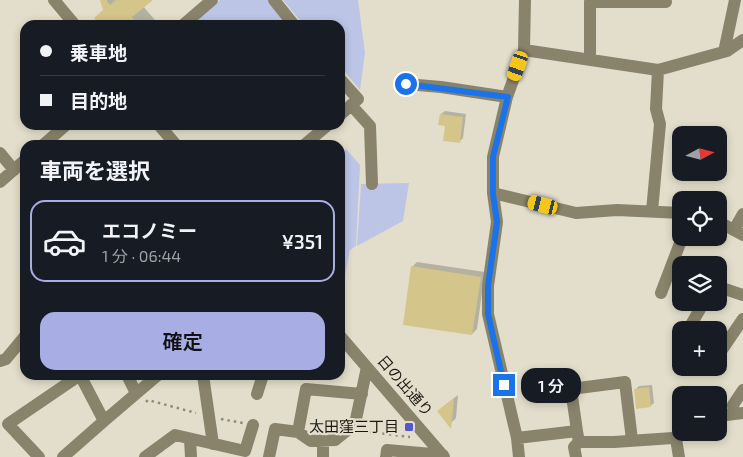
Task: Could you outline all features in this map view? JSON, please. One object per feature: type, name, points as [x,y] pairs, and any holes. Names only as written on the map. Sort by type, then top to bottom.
[{"type":"street","points":[[54,0],[71,20]]},
{"type":"street","points":[[189,20],[212,0]]},
{"type":"street","points":[[274,0],[290,20]]},
{"type":"street","points":[[519,457],[517,438],[488,314],[488,286],[497,222],[493,194],[493,157],[508,97],[524,50],[525,0]]},
{"type":"street","points":[[724,52],[735,0]]},
{"type":"street","points":[[590,60],[590,2],[666,2]]},
{"type":"street","points":[[524,50],[658,70],[724,52],[743,40]]},
{"type":"street","points":[[652,211],[660,124],[656,109],[658,70]]},
{"type":"street","points":[[406,84],[508,97]]},
{"type":"street","points":[[345,85],[358,100],[345,110]]},
{"type":"street","points":[[351,105],[370,126],[372,184]]},
{"type":"street","points":[[49,140],[60,130]]},
{"type":"street","points":[[310,140],[322,130]]},
{"type":"street","points":[[0,153],[14,170]]},
{"type":"street","points":[[0,182],[20,165]]},
{"type":"street","points":[[493,194],[576,213],[617,210],[672,212]]},
{"type":"street","points":[[738,232],[743,214]]},
{"type":"street","points":[[660,293],[679,246]]},
{"type":"street","points":[[727,290],[743,295]]},
{"type":"street","points":[[727,342],[743,319]]},
{"type":"street","points":[[0,361],[6,359],[20,342]]},
{"type":"street","name":"日の出通り","points":[[345,342],[444,456]]},
{"type":"street","points":[[269,457],[275,429],[298,432],[311,441],[335,440],[355,424],[367,367]]},
{"type":"street","points":[[39,457],[8,424],[73,380]]},
{"type":"street","points":[[83,380],[104,420]]},
{"type":"street","points":[[130,380],[136,393]]},
{"type":"street","points":[[63,457],[152,380]]},
{"type":"street","points":[[204,380],[213,444]]},
{"type":"street","points":[[258,394],[262,380]]},
{"type":"street","points":[[576,457],[574,447],[578,437],[571,389],[625,382],[632,440]]},
{"type":"street","points":[[298,432],[306,389],[362,394]]},
{"type":"street","points":[[738,414],[733,406],[743,390]]},
{"type":"street","points":[[145,457],[175,435],[246,451],[253,425]]},
{"type":"street","points":[[517,438],[578,437],[614,442],[672,435]]},
{"type":"street","points":[[190,439],[191,457]]},
{"type":"street","points":[[323,440],[323,457]]},
{"type":"street","points":[[676,441],[679,457]]},
{"type":"street","points":[[386,457],[387,450],[444,456]]},
{"type":"path","points":[[140,407],[148,400],[209,417],[253,425]]},
{"type":"shaded area","points":[[220,0],[270,0],[287,20],[196,20]]},
{"type":"shaded area","points":[[283,0],[358,0],[365,53],[360,90],[345,72],[345,20],[300,20]]},
{"type":"shaded area","points":[[345,150],[360,165],[356,246],[350,250],[345,275]]},
{"type":"shaded area","points":[[409,183],[403,221],[357,246],[361,184]]},
{"type":"building","points":[[100,0],[106,0],[110,5],[116,0],[153,0],[132,17],[134,20],[96,20],[94,18],[103,10]]},
{"type":"building","points":[[440,114],[463,117],[460,143],[443,141],[445,126],[438,125]]},
{"type":"building","points":[[411,266],[481,277],[472,335],[403,325]]},
{"type":"building","points":[[649,387],[651,407],[636,409],[634,389]]},
{"type":"building","points":[[454,398],[451,429],[437,411]]},
{"type":"place","name":"太田窪三丁目","points":[[409,427]]},
{"type":"route","points":[[406,84],[442,87],[508,97],[493,157],[493,194],[497,222],[488,286],[488,314],[504,385]]}]
